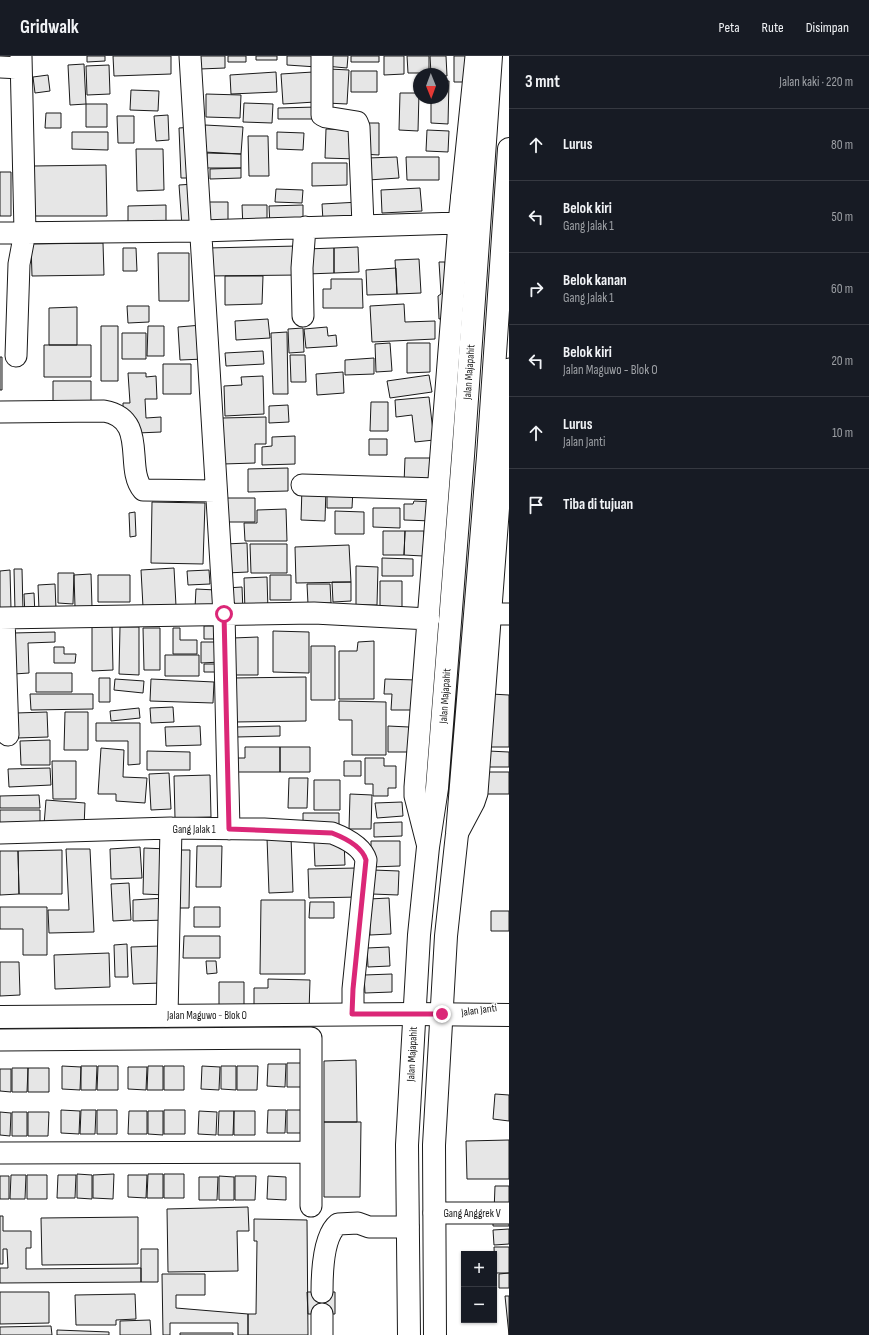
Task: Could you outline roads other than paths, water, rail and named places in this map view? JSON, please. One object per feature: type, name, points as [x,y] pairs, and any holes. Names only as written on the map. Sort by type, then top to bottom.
[{"type":"main road","name":"Jalan Majapahit","points":[[409,1335],[407,1145],[419,935],[428,847],[438,788],[463,456],[471,198],[490,56]]},
{"type":"main road","name":"Jalan Majapahit","points":[[435,1335],[434,1145],[446,1014],[446,936],[457,834],[488,456],[509,149]]},
{"type":"main road","name":"Jalan Janti","points":[[446,1014],[509,1006]]},
{"type":"main road","name":"Jalan Maguwo - Blok O","points":[[0,1017],[414,1014]]},
{"type":"main road","name":"Jalan Janti","points":[[414,1014],[509,1015]]},
{"type":"street","points":[[190,56],[224,614],[229,829]]},
{"type":"street","points":[[322,56],[322,114],[326,117],[357,122],[360,127],[363,225]]},
{"type":"street","points":[[428,847],[415,796],[415,787],[459,222],[471,198],[476,56]]},
{"type":"street","points":[[0,67],[21,62],[24,232],[18,264],[16,356]]},
{"type":"street","points":[[0,233],[201,231],[459,222]]},
{"type":"street","points":[[303,316],[302,268],[305,227]]},
{"type":"street","points":[[457,834],[474,802],[477,793],[500,614],[509,369]]},
{"type":"street","points":[[0,412],[104,411],[114,413],[128,426],[132,436],[137,478],[139,486],[144,490],[216,491]]},
{"type":"street","points":[[302,485],[438,489]]},
{"type":"street","points":[[8,735],[2,618],[314,613],[429,619]]},
{"type":"street","points":[[167,1016],[171,828]]},
{"type":"street","name":"Gang Jalak 1","points":[[0,833],[171,828],[229,829],[332,833],[346,840],[364,853],[366,860],[353,989],[352,1014]]},
{"type":"street","points":[[0,1040],[310,1038],[311,1206]]},
{"type":"street","points":[[0,1153],[310,1152]]},
{"type":"street","name":"Gang Anggrek V","points":[[434,1213],[509,1213]]},
{"type":"street","points":[[322,1292],[322,1262],[333,1229],[341,1223],[358,1223],[369,1227],[408,1227]]},
{"type":"street","points":[[322,1314],[322,1335]]}]
